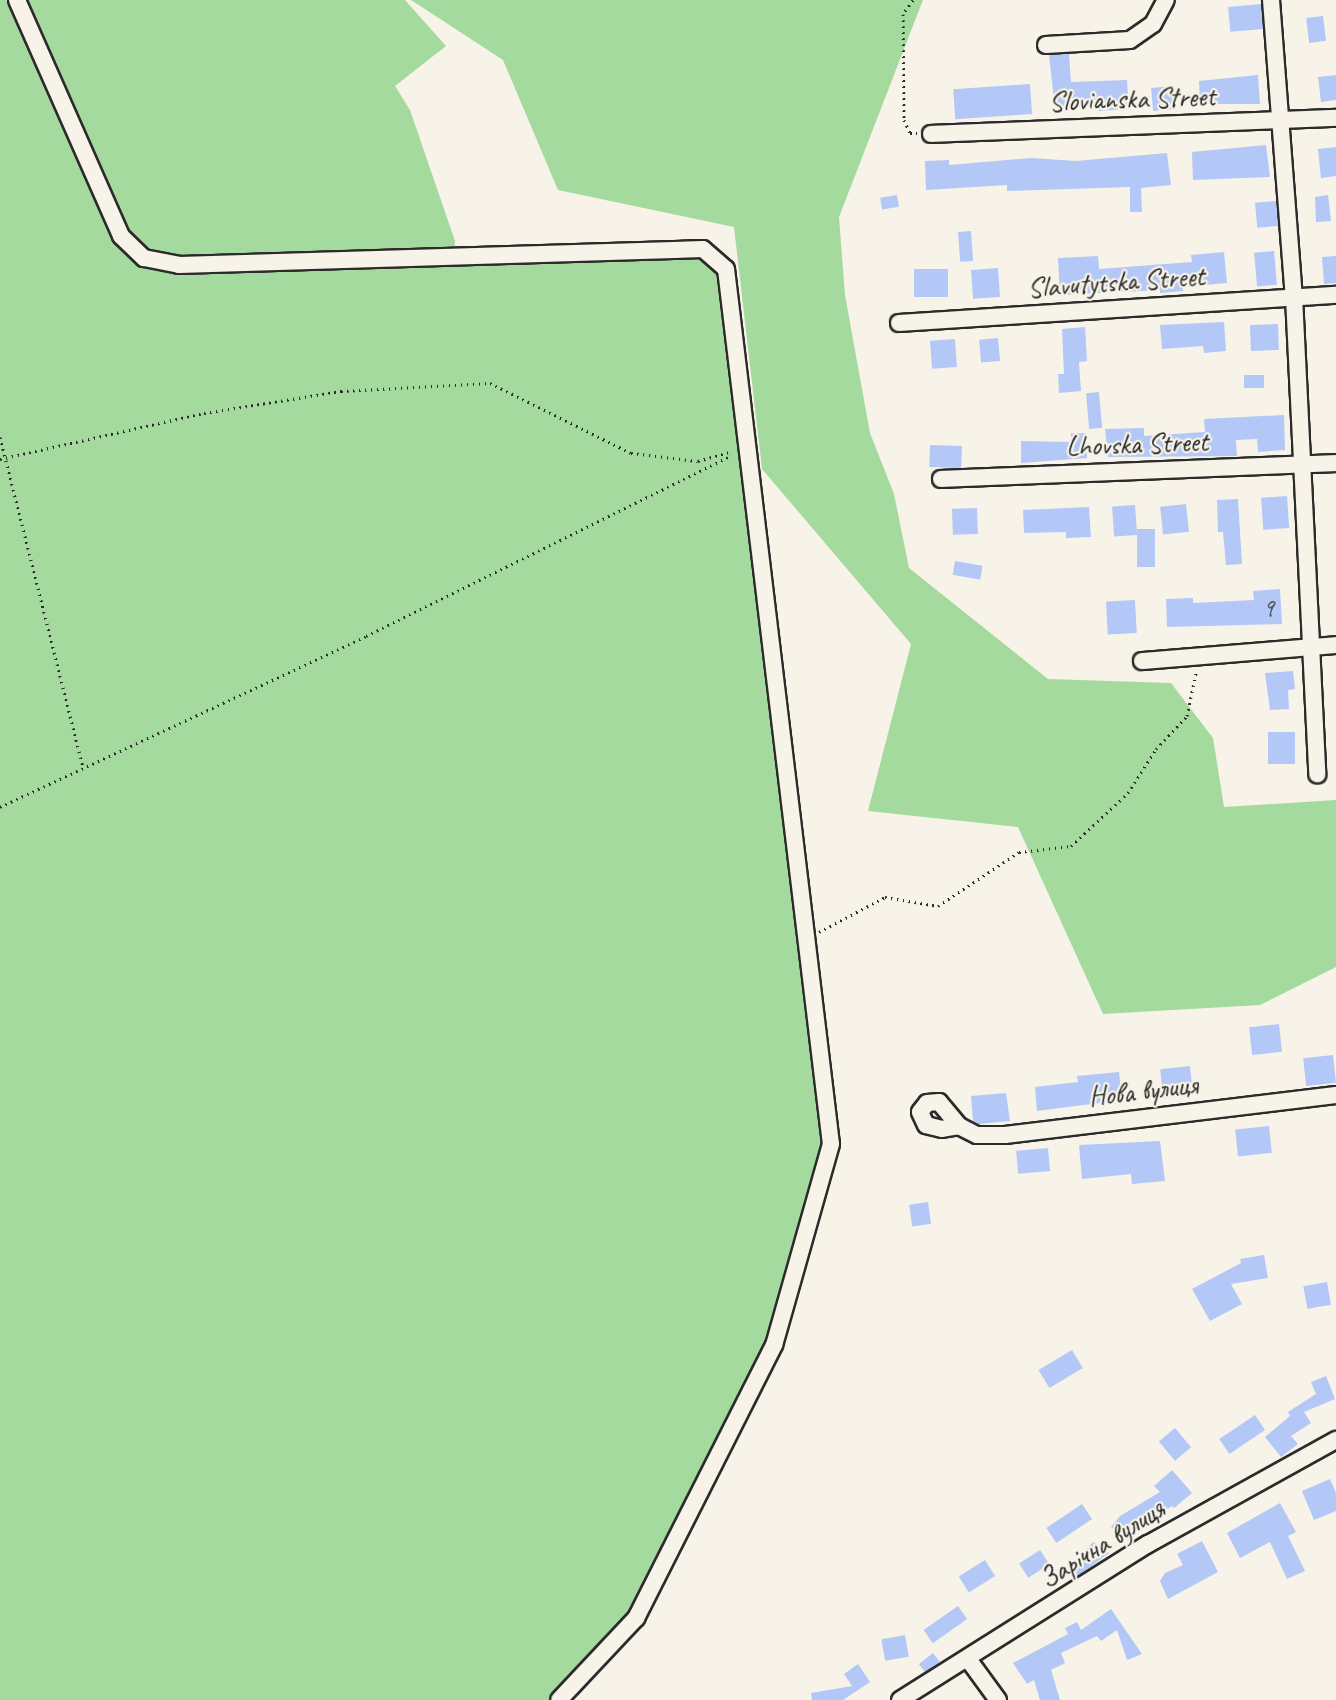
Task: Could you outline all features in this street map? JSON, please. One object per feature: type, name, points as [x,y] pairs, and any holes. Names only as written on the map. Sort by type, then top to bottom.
[{"type":"street","points":[[17,0],[121,236],[144,258],[179,266],[703,249],[726,269],[831,1144],[774,1345],[636,1618],[559,1700]]},
{"type":"street","points":[[1046,45],[1130,40],[1153,24],[1166,0]]},
{"type":"street","points":[[1271,0],[1294,297],[1300,464],[1317,774]]},
{"type":"street","name":"Slovianska Street","points":[[931,134],[1336,118]]},
{"type":"street","name":"Slavutytska Street","points":[[899,323],[1336,296]]},
{"type":"street","name":"Lhovska Street","points":[[941,479],[1336,463]]},
{"type":"street","points":[[1142,661],[1336,645]]},
{"type":"street","name":"Нова вулиця","points":[[958,1126],[977,1135],[1005,1135],[1336,1095]]},
{"type":"street","name":"Зарічна вулиця","points":[[900,1700],[1148,1545],[1336,1440]]},
{"type":"street","points":[[968,1659],[998,1700]]},
{"type":"path","points":[[913,0],[903,14],[904,120],[910,133],[931,134]]},
{"type":"path","points":[[2,458],[204,413],[341,391],[490,383],[631,453],[698,461],[748,447]]},
{"type":"path","points":[[0,436],[2,458],[83,768]]},
{"type":"path","points":[[0,807],[366,636],[748,447]]},
{"type":"path","points":[[806,934],[822,932],[885,897],[938,906],[1019,852],[1071,846],[1128,793],[1156,749],[1187,716],[1199,656]]},
{"type":"green space","points":[[0,0],[15,0],[120,238],[143,261],[699,252],[720,269],[824,1144],[768,1341],[631,1612],[549,1700],[0,1700]]},
{"type":"green space","points":[[21,0],[405,0],[446,46],[395,86],[410,110],[455,241],[454,254],[176,262],[144,254],[125,235]]},
{"type":"green space","points":[[411,0],[923,0],[839,217],[845,295],[870,433],[894,494],[909,568],[1048,679],[1171,683],[1213,738],[1224,807],[1336,800],[1336,967],[1260,1005],[1103,1014],[1018,827],[868,811],[911,644],[762,469],[734,227],[558,190],[503,60]]},
{"type":"building","points":[[1261,4],[1263,29],[1230,32],[1228,7]]},
{"type":"building","points":[[1323,16],[1326,41],[1309,43],[1306,18]]},
{"type":"building","points":[[1069,54],[1071,82],[1127,80],[1129,109],[1099,111],[1098,105],[1055,108],[1049,55]]},
{"type":"building","points":[[1258,75],[1260,104],[1200,104],[1199,81]]},
{"type":"building","points":[[1336,75],[1336,100],[1321,102],[1318,77]]},
{"type":"building","points":[[1030,84],[1032,114],[955,119],[953,89]]},
{"type":"building","points":[[1174,86],[1176,109],[1153,111],[1151,88]]},
{"type":"building","points":[[1266,145],[1270,177],[1193,180],[1192,152]]},
{"type":"building","points":[[1336,147],[1336,176],[1321,178],[1318,149]]},
{"type":"building","points":[[1167,153],[1171,185],[1141,188],[1142,212],[1130,212],[1130,187],[1007,191],[1007,185],[926,190],[925,161],[949,160],[949,165],[1031,158],[1076,161]]},
{"type":"building","points":[[897,195],[899,207],[882,210],[880,198]]},
{"type":"building","points":[[1328,195],[1331,221],[1316,222],[1315,197]]},
{"type":"building","points":[[1276,201],[1278,226],[1257,228],[1255,203]]},
{"type":"building","points":[[971,231],[973,261],[960,262],[958,232]]},
{"type":"building","points":[[1274,251],[1277,285],[1257,287],[1254,253]]},
{"type":"building","points":[[1224,252],[1227,283],[1183,287],[1183,291],[1160,293],[1160,290],[1060,295],[1058,258],[1098,256],[1099,269],[1192,262],[1191,255]]},
{"type":"building","points":[[1336,256],[1336,283],[1324,284],[1322,257]]},
{"type":"building","points":[[998,268],[1000,297],[973,299],[971,270]]},
{"type":"building","points":[[914,269],[948,269],[948,297],[914,297]]},
{"type":"building","points":[[1224,322],[1226,351],[1204,353],[1203,346],[1162,349],[1160,325]]},
{"type":"building","points":[[1278,324],[1279,350],[1251,351],[1250,325]]},
{"type":"building","points":[[1085,327],[1087,361],[1079,362],[1081,391],[1059,393],[1058,374],[1064,374],[1062,329]]},
{"type":"building","points":[[998,338],[1000,361],[981,363],[979,340]]},
{"type":"building","points":[[955,339],[957,367],[932,369],[930,341]]},
{"type":"building","points":[[1244,375],[1264,375],[1264,388],[1244,388]]},
{"type":"building","points":[[1099,392],[1102,428],[1089,429],[1086,393]]},
{"type":"building","points":[[1284,415],[1285,450],[1258,452],[1257,439],[1236,440],[1237,456],[1108,457],[1105,429],[1144,428],[1144,436],[1205,432],[1204,419]]},
{"type":"building","points":[[1071,433],[1086,433],[1087,458],[1021,463],[1021,441],[1071,442]]},
{"type":"building","points":[[930,445],[962,446],[961,468],[929,467]]},
{"type":"building","points":[[1287,496],[1289,528],[1263,530],[1261,498]]},
{"type":"building","points":[[1238,499],[1242,564],[1226,565],[1223,532],[1218,532],[1217,500]]},
{"type":"building","points":[[1186,504],[1189,532],[1163,535],[1160,507]]},
{"type":"building","points":[[1135,505],[1137,535],[1114,537],[1112,507]]},
{"type":"building","points":[[1089,507],[1091,537],[1066,538],[1066,532],[1024,533],[1023,510]]},
{"type":"building","points":[[977,508],[978,534],[953,535],[952,509]]},
{"type":"building","points":[[1137,529],[1155,529],[1155,567],[1137,567]]},
{"type":"building","points":[[955,561],[983,566],[980,580],[953,575]]},
{"type":"building","points":[[1280,589],[1282,624],[1167,627],[1166,599],[1193,598],[1193,603],[1254,600],[1253,591]]},
{"type":"building","points":[[1135,600],[1137,633],[1108,634],[1106,602]]},
{"type":"building","points":[[1293,671],[1295,689],[1288,690],[1289,709],[1270,710],[1265,673]]},
{"type":"building","points":[[1268,732],[1295,732],[1295,764],[1268,764]]},
{"type":"building","points":[[1279,1024],[1282,1052],[1252,1055],[1249,1027]]},
{"type":"building","points":[[1333,1055],[1336,1083],[1306,1086],[1303,1058]]},
{"type":"building","points":[[1190,1066],[1193,1095],[1163,1098],[1160,1069]]},
{"type":"building","points":[[1119,1072],[1122,1100],[1037,1111],[1035,1087],[1078,1082],[1077,1076]]},
{"type":"building","points":[[1006,1093],[1010,1121],[979,1124],[973,1121],[971,1096]]},
{"type":"building","points":[[1269,1126],[1272,1153],[1238,1156],[1235,1130]]},
{"type":"building","points":[[1160,1141],[1165,1181],[1132,1184],[1131,1174],[1082,1179],[1079,1145]]},
{"type":"building","points":[[1048,1148],[1050,1171],[1018,1174],[1016,1151]]},
{"type":"building","points":[[928,1202],[931,1224],[912,1226],[909,1205]]},
{"type":"building","points":[[1264,1255],[1268,1278],[1231,1284],[1242,1304],[1210,1321],[1192,1289],[1241,1263],[1240,1259]]},
{"type":"building","points":[[1327,1282],[1331,1305],[1307,1309],[1303,1286]]},
{"type":"building","points":[[1072,1350],[1083,1368],[1049,1388],[1039,1370]]},
{"type":"building","points":[[1326,1376],[1335,1399],[1304,1412],[1311,1423],[1291,1436],[1298,1444],[1281,1457],[1265,1437],[1290,1416],[1288,1412],[1316,1394],[1311,1382]]},
{"type":"building","points":[[1255,1415],[1265,1430],[1229,1454],[1219,1439]]},
{"type":"building","points":[[1175,1428],[1191,1447],[1175,1461],[1159,1441]]},
{"type":"building","points":[[1172,1470],[1192,1493],[1174,1508],[1172,1506],[1145,1522],[1130,1542],[1111,1527],[1120,1516],[1160,1492],[1154,1486]]},
{"type":"building","points":[[1330,1479],[1336,1493],[1336,1511],[1314,1520],[1302,1491]]},
{"type":"building","points":[[1280,1503],[1296,1532],[1288,1536],[1305,1571],[1287,1579],[1270,1542],[1240,1558],[1227,1533]]},
{"type":"building","points":[[1082,1504],[1092,1519],[1056,1543],[1046,1528]]},
{"type":"building","points":[[1202,1541],[1218,1572],[1168,1599],[1160,1581],[1165,1573],[1183,1565],[1177,1554]]},
{"type":"building","points":[[1093,1542],[1109,1553],[1078,1576],[1072,1566]]},
{"type":"building","points":[[1040,1550],[1049,1564],[1028,1578],[1019,1564]]},
{"type":"building","points":[[985,1560],[995,1576],[969,1593],[959,1576]]},
{"type":"building","points":[[958,1606],[967,1619],[933,1643],[924,1630]]},
{"type":"building","points":[[1111,1609],[1142,1654],[1127,1660],[1117,1630],[1101,1641],[1097,1636],[1061,1653],[1065,1663],[1051,1670],[1060,1700],[1040,1700],[1034,1680],[1027,1684],[1013,1663],[1068,1634],[1065,1628],[1077,1622],[1081,1630]]},
{"type":"building","points":[[905,1635],[909,1657],[885,1661],[881,1639]]},
{"type":"building","points":[[933,1653],[940,1662],[926,1673],[919,1664]]},
{"type":"building","points":[[858,1664],[870,1682],[843,1700],[812,1700],[811,1693],[852,1686],[844,1674]]}]
